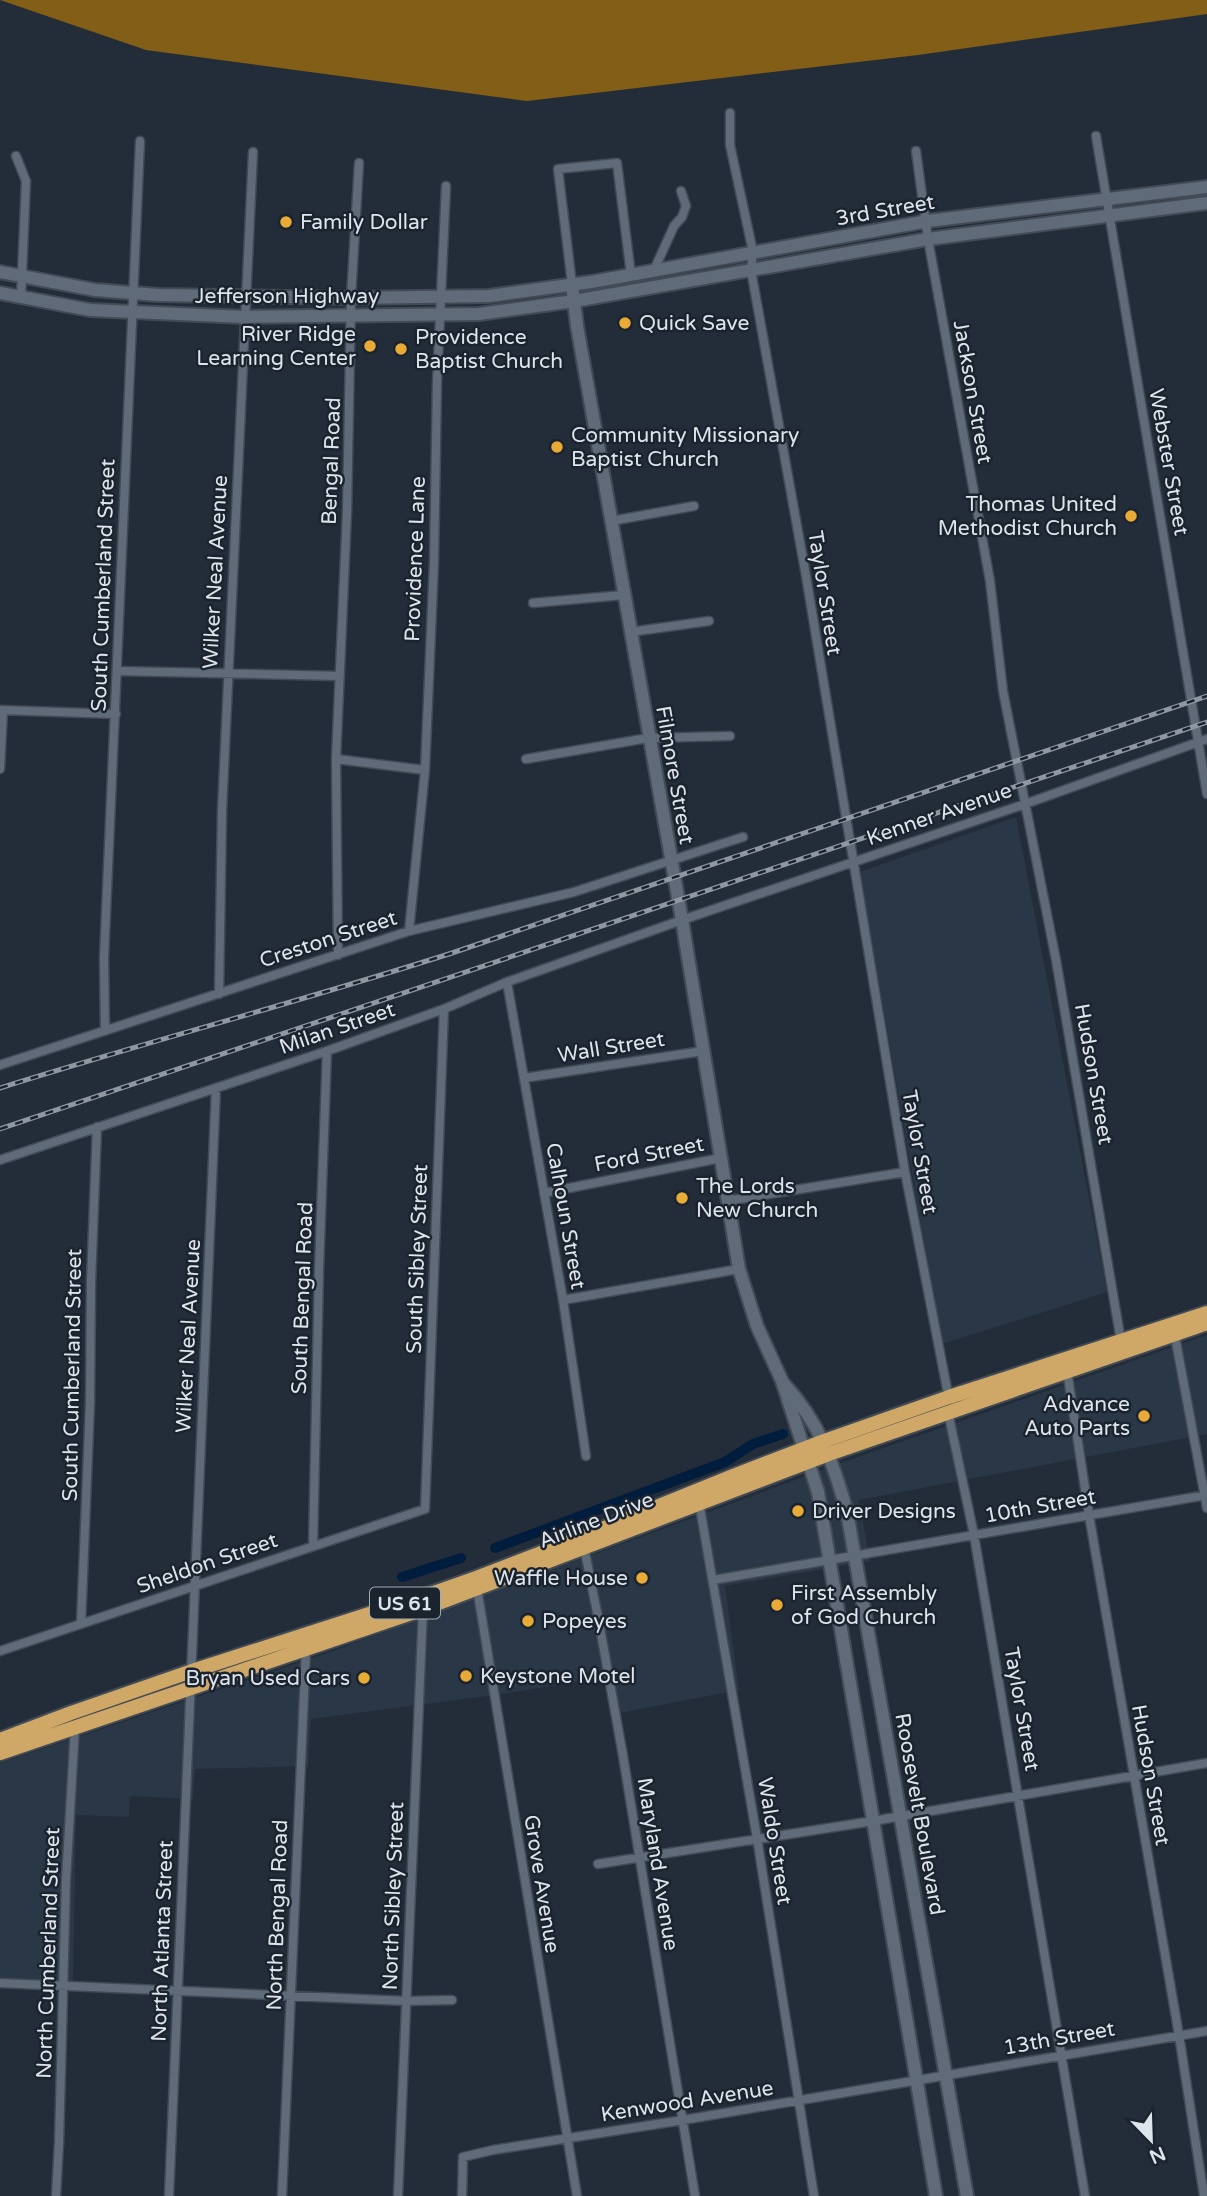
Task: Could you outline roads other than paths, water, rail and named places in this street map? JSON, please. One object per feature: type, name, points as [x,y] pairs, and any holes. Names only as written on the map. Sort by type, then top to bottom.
[{"type":"highway","name":"Airline Drive","points":[[0,1754],[191,1688],[305,1642],[423,1603],[827,1447],[1123,1347],[1174,1329],[1207,1313]]},
{"type":"highway","name":"Airline Drive","points":[[1174,1329],[1207,1323]]},
{"type":"highway","name":"Airline Drive","points":[[0,1740],[192,1671],[305,1642]]},
{"type":"street","name":"Taylor Street","points":[[730,113],[730,145],[753,252],[751,270],[806,576],[905,1172],[974,1535],[1085,2196]]},
{"type":"street","name":"Webster Street","points":[[1096,136],[1193,701],[1203,741],[1207,794]]},
{"type":"street","name":"South Cumberland Street","points":[[105,1031],[104,958],[141,141]]},
{"type":"street","name":"Jackson Street","points":[[916,151],[928,239],[990,581],[1003,691],[1025,804]]},
{"type":"street","name":"Wilker Neal Avenue","points":[[219,993],[222,811],[253,152]]},
{"type":"street","points":[[16,156],[26,181],[21,298]]},
{"type":"street","name":"Bengal Road","points":[[339,676],[359,163]]},
{"type":"street","name":"Filmore Street","points":[[631,275],[617,163],[558,169],[574,301],[648,738],[682,920],[739,1269],[757,1326],[782,1381],[807,1455]]},
{"type":"street","name":"Providence Lane","points":[[409,932],[425,770],[446,187]]},
{"type":"street","name":"3rd Street","points":[[572,284],[927,222],[1207,187]]},
{"type":"street","points":[[654,270],[686,206],[681,191]]},
{"type":"street","name":"3rd Street","points":[[574,301],[928,239],[1207,203]]},
{"type":"street","name":"Jefferson Highway","points":[[0,272],[95,290],[133,294],[245,297],[489,296],[572,284]]},
{"type":"street","name":"Jefferson Highway","points":[[0,293],[90,310],[244,317],[479,314],[574,301]]},
{"type":"street","points":[[611,521],[694,506]]},
{"type":"street","points":[[533,603],[624,595]]},
{"type":"street","points":[[630,632],[709,621]]},
{"type":"street","points":[[118,671],[339,676],[336,760],[338,955]]},
{"type":"street","points":[[0,769],[2,710],[116,715]]},
{"type":"street","points":[[526,759],[648,738],[730,736]]},
{"type":"street","name":"Kenner Avenue","points":[[682,920],[1203,741]]},
{"type":"street","points":[[336,760],[425,770]]},
{"type":"street","name":"Hudson Street","points":[[1025,804],[1056,960],[1123,1347]]},
{"type":"street","name":"Creston Street","points":[[0,1065],[409,932],[574,892],[743,837]]},
{"type":"street","name":"Milan Street","points":[[0,1160],[327,1051],[682,920]]},
{"type":"street","name":"Calhoun Street","points":[[508,982],[563,1300],[586,1456]]},
{"type":"street","name":"South Sibley Street","points":[[425,1509],[444,1009]]},
{"type":"street","name":"South Bengal Road","points":[[313,1546],[327,1051]]},
{"type":"street","name":"Wall Street","points":[[524,1078],[703,1051]]},
{"type":"street","name":"Wilker Neal Avenue","points":[[192,1671],[216,1088]]},
{"type":"street","name":"South Cumberland Street","points":[[81,1624],[97,1127]]},
{"type":"street","name":"Ford Street","points":[[544,1193],[721,1158]]},
{"type":"street","points":[[727,1201],[905,1172]]},
{"type":"street","points":[[563,1300],[739,1269]]},
{"type":"street","points":[[1174,1329],[1207,1508]]},
{"type":"street","name":"Hudson Street","points":[[1066,1366],[1204,2196]]},
{"type":"street","name":"Filmore Street","points":[[782,1381],[802,1405],[827,1447]]},
{"type":"street","name":"Roosevelt Boulevard","points":[[827,1447],[848,1512],[967,2196]]},
{"type":"street","points":[[807,1455],[818,1492],[936,2196]]},
{"type":"street","name":"10th Street","points":[[713,1580],[1206,1495]]},
{"type":"street","name":"Waldo Street","points":[[697,1497],[757,1838],[814,2196]]},
{"type":"street","name":"Sheldon Street","points":[[0,1651],[425,1509]]},
{"type":"street","name":"Maryland Avenue","points":[[582,1543],[599,1622],[695,2196]]},
{"type":"street","name":"Grove Avenue","points":[[476,1583],[578,2196]]},
{"type":"street","name":"North Sibley Street","points":[[398,2196],[423,1603]]},
{"type":"street","name":"North Bengal Road","points":[[282,2196],[305,1642]]},
{"type":"street","name":"North Atlanta Street","points":[[169,2196],[192,1671]]},
{"type":"street","name":"North Cumberland Street","points":[[56,2196],[66,1880],[75,1727],[71,1713]]},
{"type":"street","points":[[598,1864],[873,1821],[1207,1763]]},
{"type":"street","points":[[0,1983],[406,2001],[452,2000]]},
{"type":"street","name":"13th Street","points":[[917,2080],[1207,2031]]},
{"type":"street","name":"Kenwood Avenue","points":[[462,2196],[463,2157],[917,2080]]},
{"type":"waterway","points":[[495,1548],[725,1462],[753,1444],[783,1434]]},
{"type":"waterway","points":[[402,1577],[461,1558]]},
{"type":"railway","points":[[0,1088],[452,953],[1207,696]]},
{"type":"railway","points":[[0,1129],[1207,722]]},
{"type":"place","name":"Family Dollar","points":[[286,222]]},
{"type":"place","name":"Quick Save","points":[[625,323]]},
{"type":"place","name":"River Ridge Learning Center","points":[[370,346]]},
{"type":"place","name":"Providence Baptist Church","points":[[401,349]]},
{"type":"place","name":"Community Missionary Baptist Church","points":[[557,447]]},
{"type":"place","name":"Thomas United Methodist Church","points":[[1131,516]]},
{"type":"place","name":"The Lords New Church","points":[[682,1198]]},
{"type":"place","name":"Advance Auto Parts","points":[[1144,1416]]},
{"type":"place","name":"Driver Designs","points":[[798,1511]]},
{"type":"place","name":"Waffle House","points":[[642,1578]]},
{"type":"place","name":"First Assembly of God Church","points":[[777,1605]]},
{"type":"place","name":"Popeyes","points":[[528,1621]]},
{"type":"place","name":"Keystone Motel","points":[[466,1676]]},
{"type":"place","name":"Bryan Used Cars","points":[[364,1678]]}]
